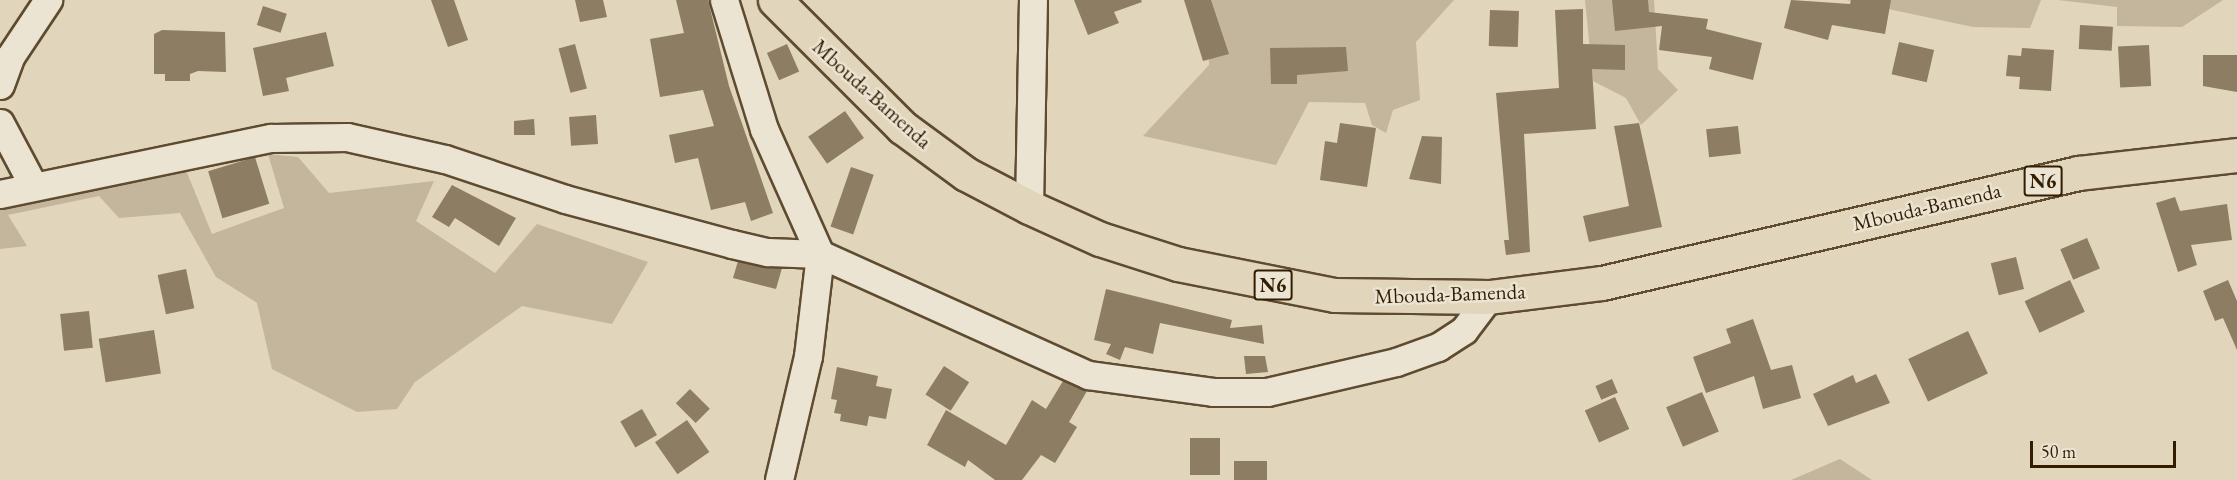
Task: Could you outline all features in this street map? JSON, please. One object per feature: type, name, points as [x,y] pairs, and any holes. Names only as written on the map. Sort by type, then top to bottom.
[{"type":"highway","name":"Mbouda-Bamenda","points":[[775,0],[902,127],[966,174],[1029,207],[1100,239],[1264,283],[1335,296],[1489,297],[1602,283],[2078,173],[2237,155]]},
{"type":"street","points":[[0,85],[10,57],[48,0]]},
{"type":"street","points":[[724,0],[764,129],[820,254],[808,356],[779,480]]},
{"type":"street","points":[[1029,207],[1033,0]]},
{"type":"street","points":[[0,123],[33,185]]},
{"type":"street","points":[[0,194],[33,185],[271,138],[347,137],[446,159],[565,199],[732,244],[820,254],[1088,375],[1213,392],[1267,392],[1396,362],[1438,347],[1464,330],[1489,297]]},
{"type":"shaded area","points":[[1209,0],[1454,0],[1416,42],[1420,100],[1393,110],[1386,133],[1372,125],[1365,103],[1309,102],[1276,165],[1143,136],[1209,65]]},
{"type":"shaded area","points":[[1585,0],[1654,0],[1658,69],[1678,90],[1641,125],[1626,98],[1593,81]]},
{"type":"shaded area","points":[[1846,0],[2041,0],[2030,28],[1973,27]]},
{"type":"shaded area","points":[[2058,0],[2223,0],[2182,27],[2117,26],[2117,7]]},
{"type":"shaded area","points":[[268,154],[298,157],[329,193],[434,181],[416,221],[495,273],[537,224],[648,262],[612,324],[522,306],[415,382],[397,409],[357,412],[272,369],[257,303],[216,277],[180,213],[119,218],[99,196],[8,215],[27,246],[0,249],[0,188],[181,158],[212,234],[284,208]]},
{"type":"shaded area","points":[[1840,459],[1872,480],[1791,480]]},
{"type":"building","points":[[431,0],[454,0],[468,40],[448,47]]},
{"type":"building","points":[[575,0],[603,0],[607,17],[580,22]]},
{"type":"building","points":[[676,0],[708,0],[729,86],[773,213],[751,221],[745,202],[711,210],[698,158],[675,163],[669,135],[714,126],[703,90],[660,97],[650,39],[684,33]]},
{"type":"building","points":[[1074,0],[1141,0],[1142,2],[1114,12],[1119,23],[1088,35]]},
{"type":"building","points":[[1184,0],[1211,0],[1229,54],[1203,61]]},
{"type":"building","points":[[1612,0],[1648,0],[1649,12],[1708,19],[1706,29],[1762,43],[1753,80],[1709,69],[1712,57],[1659,50],[1662,26],[1615,31]]},
{"type":"building","points":[[1791,0],[1850,4],[1851,0],[1891,0],[1885,34],[1832,25],[1828,40],[1784,28]]},
{"type":"building","points":[[263,6],[287,14],[281,33],[257,25]]},
{"type":"building","points":[[1583,9],[1583,44],[1625,45],[1625,70],[1592,69],[1596,129],[1524,134],[1530,252],[1506,255],[1504,240],[1509,240],[1496,93],[1559,88],[1555,10]]},
{"type":"building","points":[[1490,10],[1519,11],[1518,47],[1489,46]]},
{"type":"building","points":[[2080,25],[2113,27],[2112,51],[2079,49]]},
{"type":"building","points":[[162,30],[225,32],[226,72],[198,71],[190,74],[190,81],[165,81],[165,74],[154,74],[154,34]]},
{"type":"building","points":[[326,32],[334,66],[286,78],[289,91],[263,96],[253,48]]},
{"type":"building","points":[[1899,42],[1934,50],[1927,82],[1892,74]]},
{"type":"building","points":[[575,44],[587,88],[570,93],[559,48]]},
{"type":"building","points":[[787,44],[799,71],[779,80],[767,53]]},
{"type":"building","points":[[2149,45],[2151,86],[2120,88],[2118,47]]},
{"type":"building","points":[[1346,47],[1348,71],[1297,75],[1297,84],[1271,84],[1270,48]]},
{"type":"building","points":[[2022,48],[2054,50],[2051,91],[2019,89],[2020,77],[2006,76],[2008,55],[2021,56]]},
{"type":"building","points":[[2203,55],[2237,55],[2237,92],[2203,86]]},
{"type":"building","points":[[845,111],[864,138],[827,164],[808,137]]},
{"type":"building","points":[[596,115],[598,144],[571,146],[569,117]]},
{"type":"building","points":[[534,119],[535,135],[514,135],[514,121]]},
{"type":"building","points":[[1340,123],[1376,128],[1367,187],[1320,180],[1325,141],[1337,143]]},
{"type":"building","points":[[1639,123],[1662,227],[1589,242],[1583,216],[1629,206],[1614,126]]},
{"type":"building","points":[[1738,126],[1741,154],[1709,157],[1706,129]]},
{"type":"building","points":[[1422,136],[1442,137],[1441,184],[1409,179]]},
{"type":"building","points":[[255,157],[269,204],[222,218],[208,171]]},
{"type":"building","points":[[851,167],[874,175],[853,234],[830,227]]},
{"type":"building","points":[[452,185],[516,218],[499,246],[455,218],[449,227],[432,217]]},
{"type":"building","points":[[2175,197],[2180,211],[2227,204],[2232,240],[2191,245],[2197,265],[2178,272],[2156,203]]},
{"type":"building","points":[[2087,238],[2100,268],[2073,280],[2060,249]]},
{"type":"building","points":[[2016,257],[2024,289],[1999,295],[1991,263]]},
{"type":"building","points":[[738,261],[782,268],[776,289],[733,278]]},
{"type":"building","points":[[186,269],[194,308],[166,314],[158,275]]},
{"type":"building","points":[[2070,280],[2085,312],[2039,333],[2025,301]]},
{"type":"building","points":[[2228,280],[2237,301],[2237,350],[2223,318],[2215,321],[2203,291]]},
{"type":"building","points":[[1106,289],[1232,320],[1230,328],[1262,325],[1264,344],[1160,323],[1153,354],[1125,347],[1120,360],[1106,354],[1111,344],[1094,340]]},
{"type":"building","points":[[89,311],[93,348],[64,351],[60,314]]},
{"type":"building","points":[[1753,319],[1771,370],[1792,365],[1801,398],[1763,409],[1754,376],[1706,393],[1693,357],[1731,343],[1726,329]]},
{"type":"building","points":[[154,330],[161,373],[106,382],[99,339]]},
{"type":"building","points":[[1968,331],[1988,374],[1928,401],[1908,359]]},
{"type":"building","points":[[1244,356],[1265,356],[1268,372],[1246,374]]},
{"type":"building","points":[[944,366],[969,382],[951,411],[925,395]]},
{"type":"building","points":[[837,367],[878,376],[876,386],[892,389],[886,419],[869,416],[867,426],[840,421],[841,414],[834,413],[837,400],[831,399]]},
{"type":"building","points":[[1876,374],[1890,403],[1828,426],[1813,394],[1853,375],[1856,383]]},
{"type":"building","points":[[1612,379],[1618,393],[1601,400],[1595,386]]},
{"type":"building","points":[[1063,381],[1087,391],[1069,422],[1077,427],[1055,463],[1041,455],[1022,480],[995,480],[968,460],[965,467],[927,445],[946,410],[1006,445],[1032,400],[1046,409]]},
{"type":"building","points":[[690,389],[710,409],[696,423],[676,403]]},
{"type":"building","points":[[1702,392],[1719,432],[1683,447],[1666,407]]},
{"type":"building","points":[[1615,397],[1629,429],[1599,442],[1585,410]]},
{"type":"building","points":[[642,409],[657,435],[635,447],[620,422]]},
{"type":"building","points":[[687,420],[709,452],[677,474],[655,442]]},
{"type":"building","points":[[1190,438],[1220,438],[1220,475],[1190,475]]},
{"type":"building","points":[[1234,461],[1267,461],[1267,480],[1234,480]]}]
